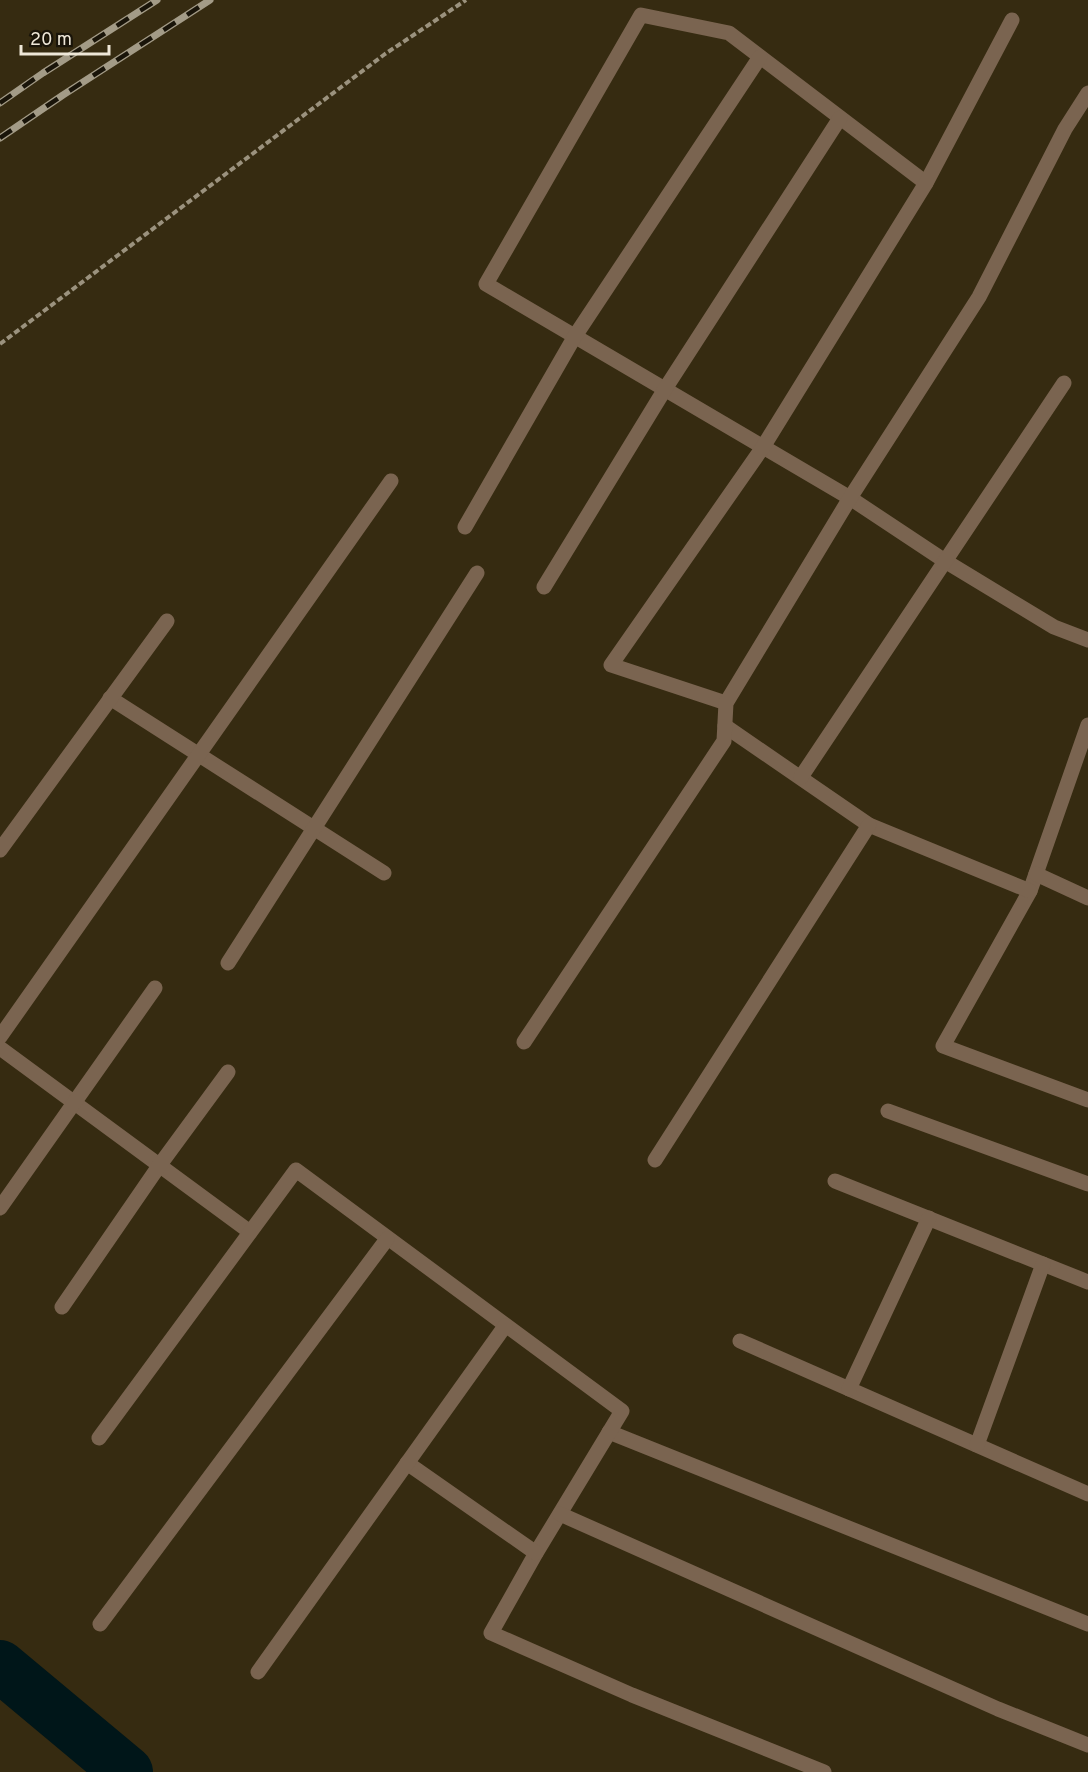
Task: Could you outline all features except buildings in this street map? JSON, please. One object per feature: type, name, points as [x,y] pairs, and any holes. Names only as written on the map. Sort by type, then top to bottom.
[{"type":"street","points":[[926,183],[729,33],[641,15],[486,284],[850,498],[945,561],[1053,627],[1088,640]]},
{"type":"street","points":[[726,703],[611,665],[763,447],[926,183],[1012,20]]},
{"type":"street","points":[[465,527],[575,336],[760,57]]},
{"type":"street","points":[[524,1042],[724,741],[726,703],[850,498],[979,297],[1065,129],[1088,93]]},
{"type":"street","points":[[544,587],[665,389],[840,118]]},
{"type":"street","points":[[801,777],[1064,383]]},
{"type":"street","points":[[0,1037],[391,481]]},
{"type":"street","points":[[228,963],[477,573]]},
{"type":"street","points":[[0,850],[167,621]]},
{"type":"street","points":[[110,698],[384,873]]},
{"type":"street","points":[[1088,725],[1081,768],[1030,891],[943,1046],[1088,1100]]},
{"type":"street","points":[[725,726],[868,825],[1030,891]]},
{"type":"street","points":[[656,1160],[868,825]]},
{"type":"street","points":[[1036,874],[1088,898]]},
{"type":"street","points":[[0,1208],[155,988]]},
{"type":"street","points":[[0,1048],[250,1232]]},
{"type":"street","points":[[62,1307],[159,1166],[228,1072]]},
{"type":"street","points":[[888,1111],[1088,1184]]},
{"type":"street","points":[[99,1438],[296,1170],[622,1411],[536,1553],[491,1633],[632,1695],[824,1772]]},
{"type":"street","points":[[835,1180],[1088,1282]]},
{"type":"street","points":[[849,1389],[929,1218]]},
{"type":"street","points":[[100,1624],[387,1239]]},
{"type":"street","points":[[977,1445],[1043,1264]]},
{"type":"street","points":[[258,1672],[505,1326]]},
{"type":"street","points":[[740,1341],[1088,1494]]},
{"type":"street","points":[[609,1432],[1088,1624]]},
{"type":"street","points":[[407,1463],[536,1553]]},
{"type":"street","points":[[560,1514],[998,1709],[1088,1746]]},
{"type":"path","points":[[0,344],[385,54],[465,0]]},
{"type":"waterway","points":[[0,1666],[127,1772]]},
{"type":"railway","points":[[0,103],[157,0]]},
{"type":"railway","points":[[0,138],[210,0]]}]
